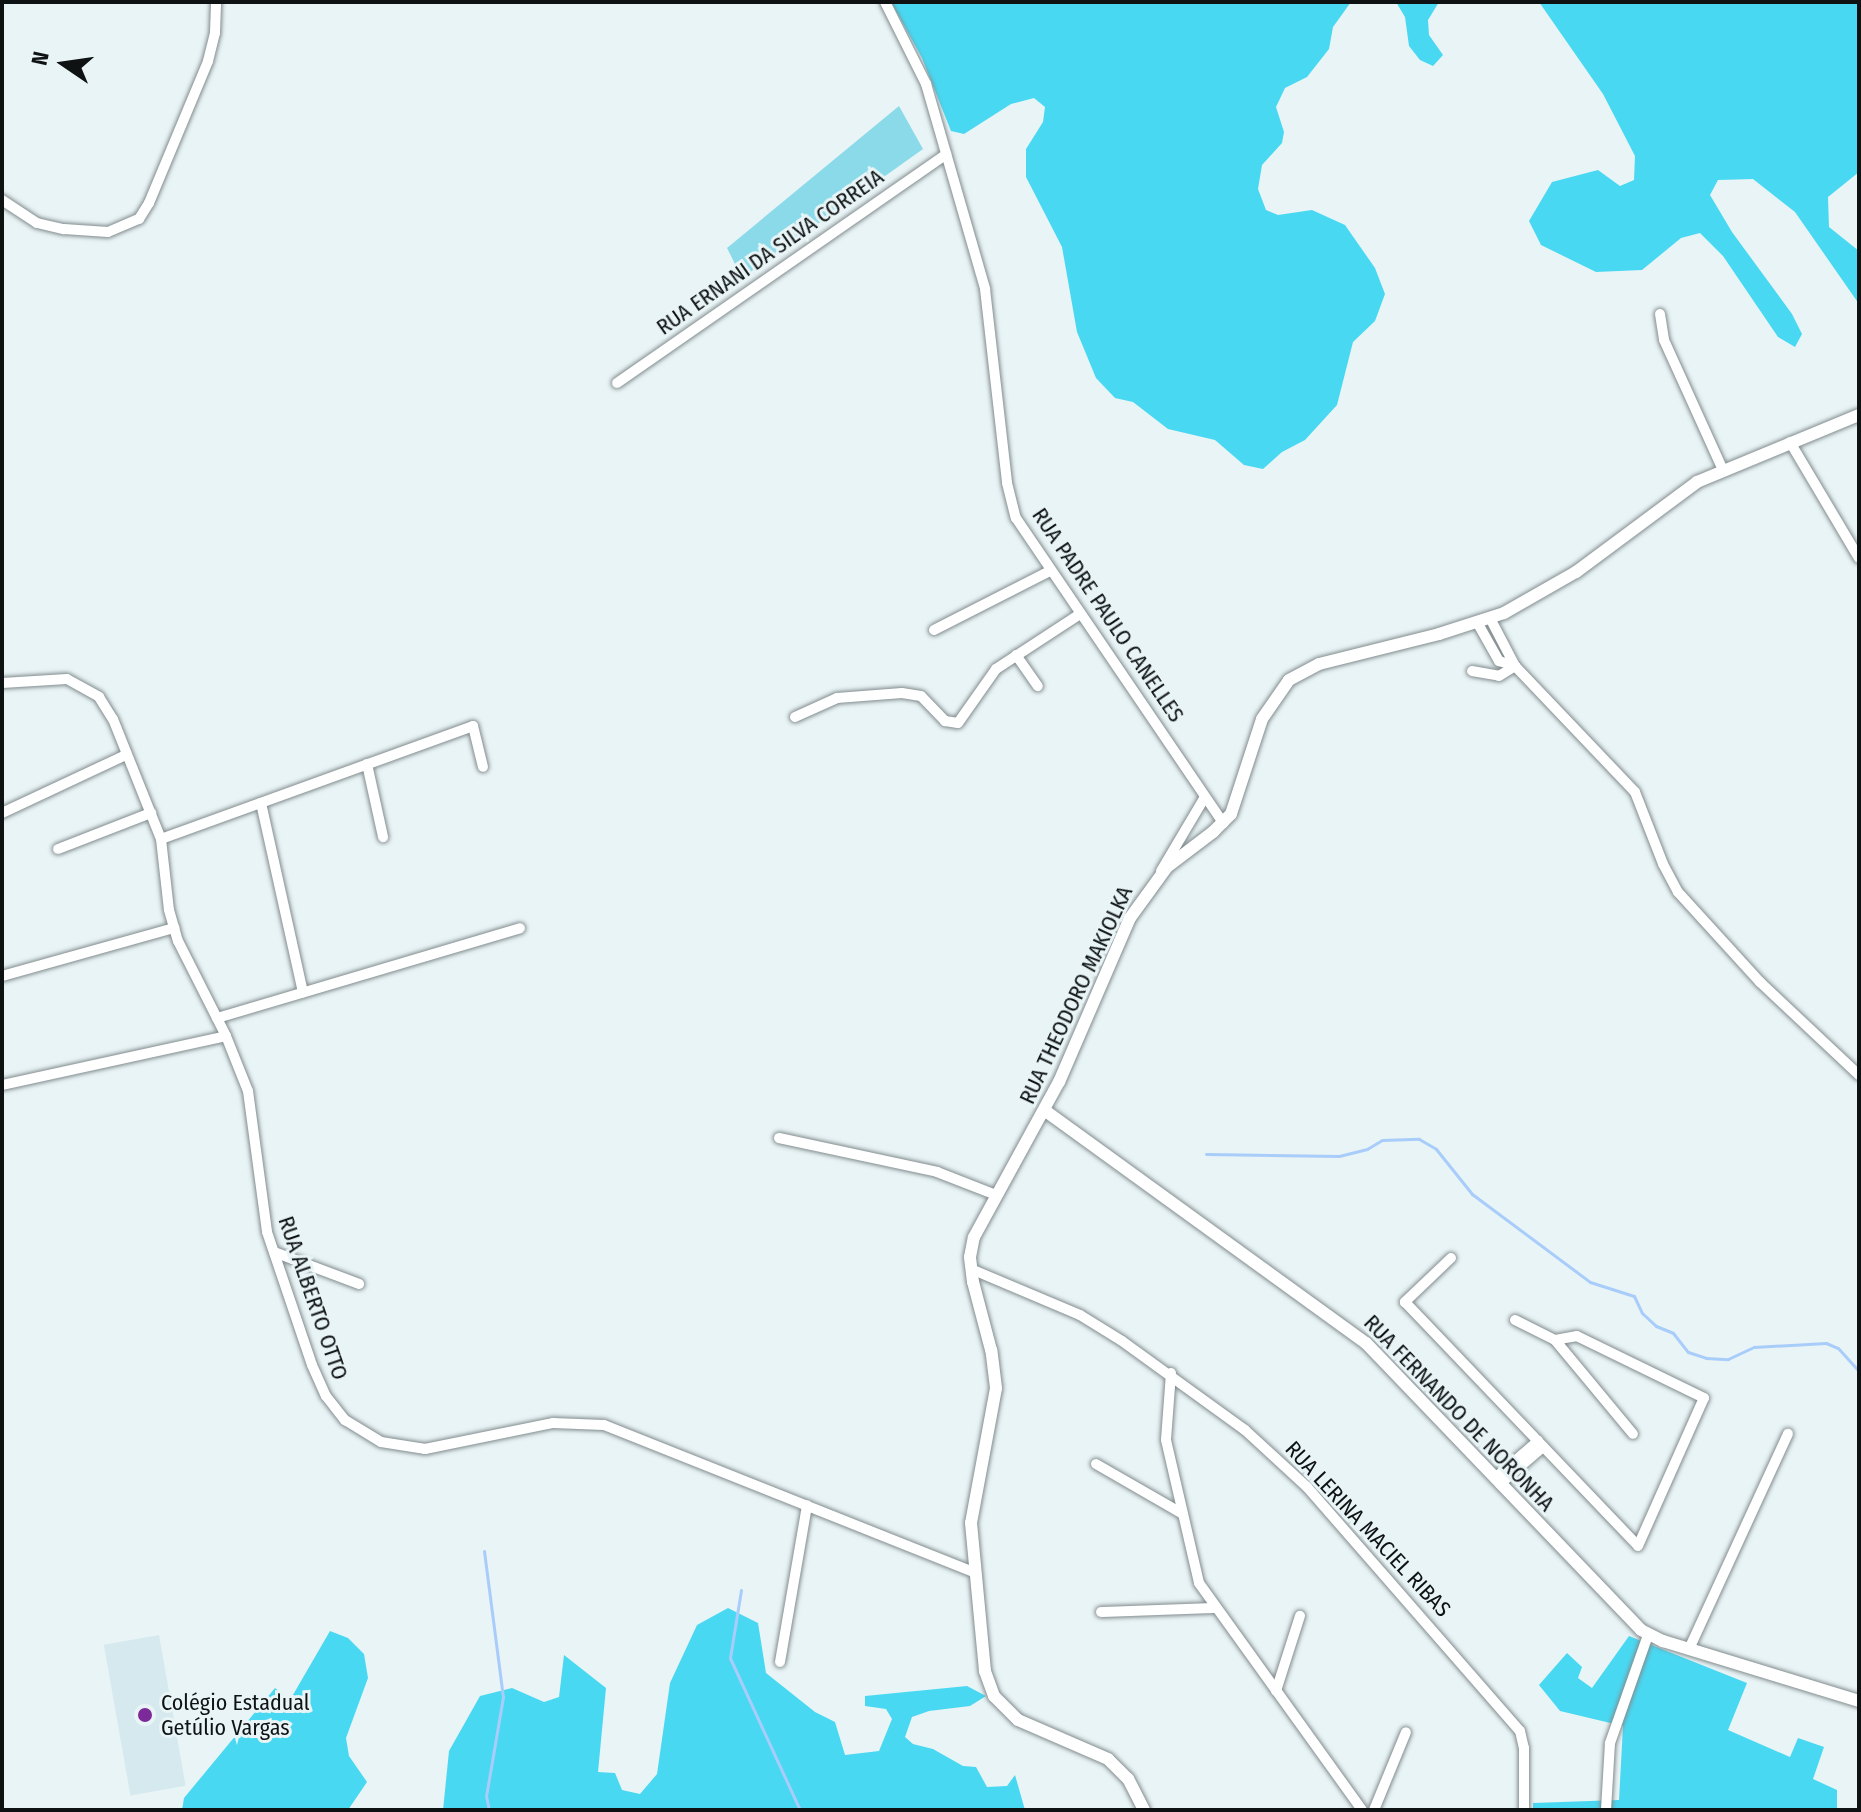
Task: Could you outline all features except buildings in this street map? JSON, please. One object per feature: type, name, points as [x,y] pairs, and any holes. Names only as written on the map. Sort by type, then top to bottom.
[{"type":"main road","name":"RUA THEODORO MAKIOLKA","points":[[1144,1810],[1128,1779],[1108,1759],[1018,1720],[994,1696],[985,1671],[971,1511],[996,1388],[994,1363],[971,1269],[974,1237],[1074,1050],[1130,918],[1156,878],[1223,823],[1237,801],[1266,711],[1289,680],[1319,664],[1484,620],[1557,584],[1671,498],[1723,470],[1859,415]]},
{"type":"main road","name":"RUA FERNANDO DE NORONHA","points":[[1044,1110],[1349,1328],[1391,1367],[1634,1624],[1648,1635],[1859,1701]]},
{"type":"street","points":[[2,200],[24,216],[64,229],[108,232],[131,225],[139,219],[149,203],[208,61],[215,33],[216,2]]},
{"type":"street","name":"RUA PADRE PAULO CANELLES","points":[[885,2],[926,84],[989,306],[1011,507],[1020,529],[1223,823]]},
{"type":"street","name":"RUA ERNANI DA SILVA CORREIA","points":[[617,383],[946,154]]},
{"type":"street","points":[[1660,314],[1664,340],[1723,470]]},
{"type":"street","points":[[1790,442],[1859,558]]},
{"type":"street","points":[[934,630],[1050,571]]},
{"type":"street","points":[[795,717],[837,698],[902,693],[921,696],[939,717],[958,723],[990,675],[1080,614]]},
{"type":"street","points":[[1484,620],[1499,661],[1515,666],[1635,792],[1663,864],[1678,892],[1760,982],[1859,1075]]},
{"type":"street","points":[[1016,655],[1038,686]]},
{"type":"street","points":[[1472,671],[1499,676],[1515,666]]},
{"type":"street","name":"RUA ALBERTO OTTO","points":[[2,683],[54,678],[89,688],[107,708],[161,839],[174,928],[226,1036],[252,1107],[261,1204],[274,1252],[326,1396],[345,1420],[369,1437],[397,1446],[425,1449],[553,1423],[589,1421],[620,1430],[975,1573]]},
{"type":"street","points":[[161,839],[473,726],[483,767]]},
{"type":"street","points":[[2,813],[126,755]]},
{"type":"street","points":[[367,764],[383,837]]},
{"type":"street","points":[[1156,878],[1205,797]]},
{"type":"street","points":[[261,803],[303,992]]},
{"type":"street","points":[[58,849],[151,813]]},
{"type":"street","points":[[2,976],[174,928]]},
{"type":"street","points":[[217,1018],[520,928]]},
{"type":"street","points":[[2,1085],[226,1036]]},
{"type":"street","points":[[779,1138],[937,1172],[996,1195]]},
{"type":"street","points":[[274,1252],[359,1284]]},
{"type":"street","points":[[1451,1258],[1405,1302],[1638,1546],[1704,1398],[1577,1336],[1555,1340]]},
{"type":"street","name":"RUA LERINA MACIEL RIBAS","points":[[971,1269],[1080,1315],[1171,1373],[1245,1430],[1307,1487],[1515,1724],[1524,1748],[1524,1810]]},
{"type":"street","points":[[1515,1320],[1555,1340],[1633,1434]]},
{"type":"street","points":[[1171,1373],[1166,1440],[1199,1583],[1362,1810]]},
{"type":"street","points":[[1689,1649],[1788,1434]]},
{"type":"street","points":[[1498,1481],[1540,1444]]},
{"type":"street","points":[[1096,1464],[1183,1514]]},
{"type":"street","points":[[780,1662],[807,1505]]},
{"type":"street","points":[[1101,1612],[1215,1608]]},
{"type":"street","points":[[1276,1691],[1300,1616]]},
{"type":"street","points":[[1606,1810],[1610,1743],[1648,1635]]},
{"type":"street","points":[[1374,1810],[1406,1732]]},
{"type":"shaded area","points":[[891,2],[1351,2],[1333,27],[1329,49],[1307,77],[1285,88],[1276,107],[1284,132],[1282,143],[1262,165],[1258,189],[1266,210],[1278,215],[1312,210],[1345,225],[1375,268],[1385,294],[1375,321],[1353,342],[1337,405],[1305,440],[1282,452],[1263,469],[1244,465],[1215,440],[1168,429],[1133,402],[1115,398],[1096,378],[1077,332],[1062,247],[1026,177],[1026,149],[1043,122],[1045,107],[1034,98],[1011,104],[964,134],[951,131],[922,58]]},
{"type":"shaded area","points":[[1396,2],[1439,2],[1428,20],[1429,35],[1443,55],[1433,66],[1420,60],[1409,46],[1405,17]]},
{"type":"shaded area","points":[[1539,2],[1859,2],[1859,172],[1828,197],[1829,227],[1859,251],[1859,304],[1795,212],[1753,179],[1718,180],[1710,195],[1732,232],[1792,314],[1802,334],[1795,347],[1778,337],[1723,256],[1700,233],[1681,238],[1642,270],[1596,272],[1541,245],[1529,221],[1552,182],[1598,170],[1620,186],[1634,180],[1635,156],[1603,94]]},
{"type":"shaded area","points":[[899,106],[923,149],[742,278],[727,248]]},
{"type":"shaded area","points":[[728,1608],[758,1623],[766,1673],[815,1712],[835,1722],[845,1755],[879,1751],[892,1719],[886,1709],[865,1706],[865,1696],[967,1686],[986,1696],[970,1706],[929,1711],[912,1717],[905,1737],[913,1744],[933,1749],[963,1766],[976,1767],[987,1787],[1007,1786],[1015,1775],[1025,1810],[443,1810],[449,1751],[480,1696],[512,1688],[544,1702],[559,1697],[564,1655],[606,1688],[598,1772],[615,1773],[622,1790],[640,1794],[657,1774],[670,1683],[697,1625]]},
{"type":"shaded area","points":[[330,1631],[348,1638],[364,1654],[368,1678],[346,1738],[349,1756],[367,1782],[348,1810],[182,1810],[184,1798],[275,1688],[290,1700]]},
{"type":"shaded area","name":"Colégio Estadual Getúlio Vargas","points":[[159,1635],[186,1786],[130,1795],[104,1645]]},
{"type":"shaded area","points":[[1629,1636],[1747,1683],[1728,1730],[1790,1757],[1798,1738],[1824,1747],[1813,1779],[1837,1790],[1837,1810],[1533,1810],[1533,1803],[1619,1800],[1623,1726],[1560,1711],[1539,1685],[1567,1653],[1582,1667],[1578,1678],[1592,1688]]},
{"type":"waterway","points":[[1206,1154],[1339,1156],[1367,1149],[1382,1140],[1419,1139],[1436,1149],[1472,1194],[1590,1282],[1634,1296],[1642,1313],[1656,1326],[1673,1333],[1688,1352],[1706,1358],[1728,1359],[1754,1347],[1826,1343],[1838,1348],[1859,1371]]},
{"type":"waterway","points":[[484,1551],[503,1697],[486,1796],[489,1810]]},
{"type":"waterway","points":[[741,1590],[730,1658],[800,1810]]},
{"type":"place","name":"Colégio Estadual Getúlio Vargas","points":[[145,1715]]}]
